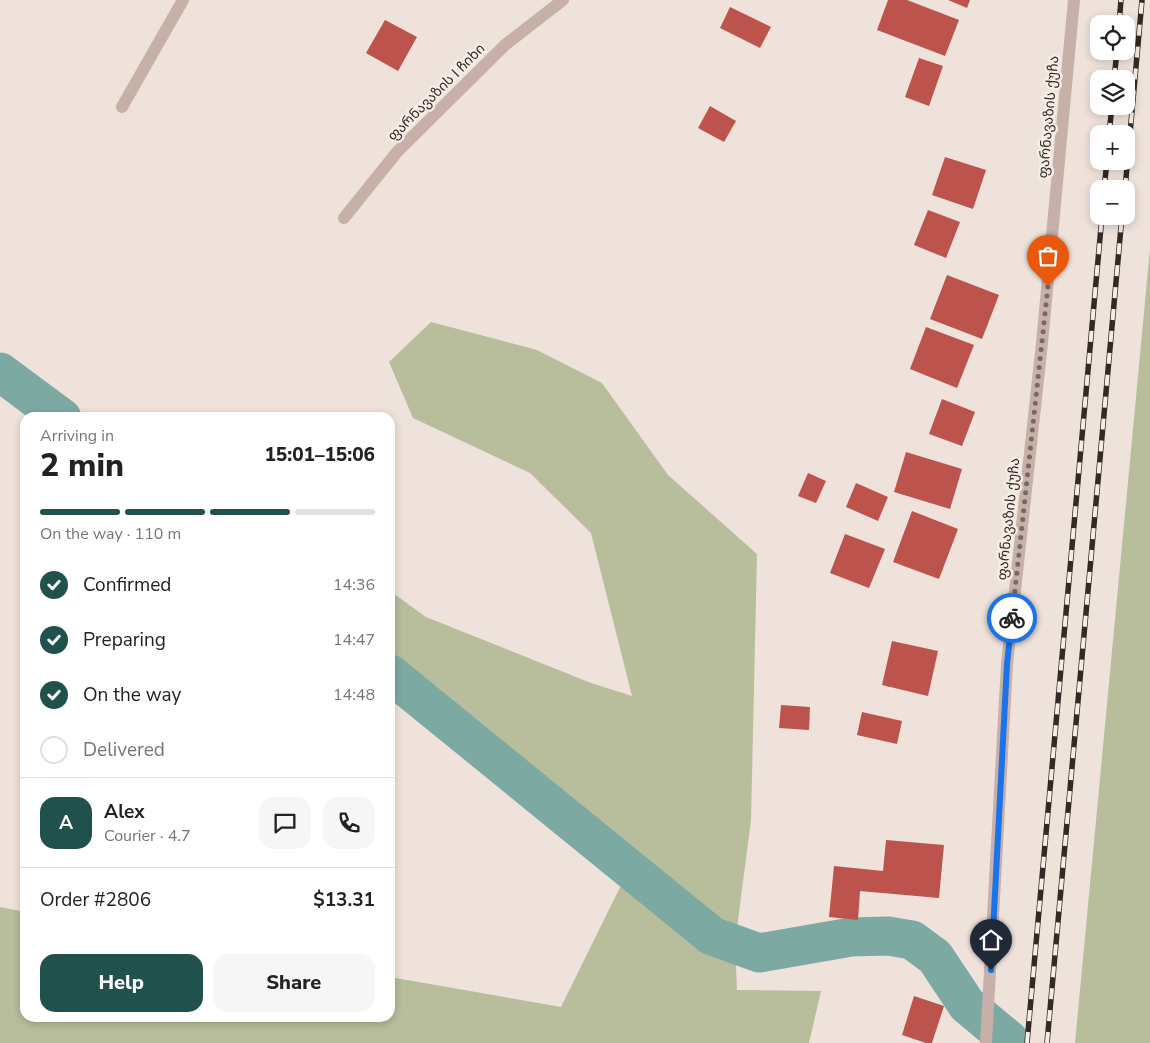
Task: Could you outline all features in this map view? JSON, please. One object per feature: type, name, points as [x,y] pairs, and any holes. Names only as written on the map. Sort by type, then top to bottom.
[{"type":"street","points":[[122,107],[183,0]]},
{"type":"street","name":"ფარნავაზის I ჩიხი","points":[[344,218],[397,152],[505,45],[563,0]]},
{"type":"street","name":"ფარნავაზის ქუჩა","points":[[986,1043],[1007,664],[1042,343],[1074,0]]},
{"type":"green space","points":[[1150,249],[1150,1043],[1075,1043]]},
{"type":"green space","points":[[431,322],[537,350],[602,383],[668,475],[757,554],[751,820],[735,944],[737,990],[821,991],[809,1043],[0,1043],[0,907],[20,911],[20,1022],[395,1022],[395,978],[561,1007],[629,869],[395,678],[395,595],[426,617],[591,683],[632,696],[591,533],[530,473],[413,418],[389,362]]},
{"type":"building","points":[[888,0],[907,0],[959,20],[945,56],[877,30]]},
{"type":"building","points":[[948,0],[970,0],[967,8]]},
{"type":"building","points":[[730,7],[771,27],[760,48],[720,28]]},
{"type":"building","points":[[385,20],[417,37],[398,71],[366,53]]},
{"type":"building","points":[[919,58],[943,66],[929,106],[905,97]]},
{"type":"building","points":[[710,106],[736,121],[724,142],[698,128]]},
{"type":"building","points":[[945,157],[986,170],[973,209],[932,195]]},
{"type":"building","points":[[928,210],[960,222],[946,258],[914,245]]},
{"type":"building","points":[[947,275],[999,295],[982,339],[930,319]]},
{"type":"building","points":[[926,327],[974,345],[957,388],[910,369]]},
{"type":"building","points":[[942,399],[975,412],[962,446],[929,434]]},
{"type":"building","points":[[906,452],[962,469],[950,509],[894,492]]},
{"type":"building","points":[[808,473],[826,481],[816,503],[798,496]]},
{"type":"building","points":[[856,483],[888,497],[878,521],[846,507]]},
{"type":"building","points":[[912,511],[958,529],[939,579],[893,562]]},
{"type":"building","points":[[845,534],[885,549],[869,588],[830,573]]},
{"type":"building","points":[[892,641],[938,651],[928,696],[882,685]]},
{"type":"building","points":[[781,705],[810,707],[809,730],[779,728]]},
{"type":"building","points":[[862,712],[902,721],[897,744],[857,735]]},
{"type":"building","points":[[886,840],[944,845],[939,898],[860,891],[858,920],[829,917],[834,866],[883,871]]},
{"type":"building","points":[[914,996],[944,1006],[932,1043],[926,1043],[902,1035]]},
{"type":"waterway","points":[[0,372],[54,412]]},
{"type":"waterway","points":[[395,678],[712,936],[759,953],[851,937],[888,936],[912,940],[935,957],[967,1005],[1009,1040]]},
{"type":"railway","points":[[1120,15],[1121,0]]},
{"type":"railway","points":[[1126,180],[1142,0]]},
{"type":"railway","points":[[1115,70],[1116,60]]},
{"type":"railway","points":[[1110,125],[1111,115]]},
{"type":"railway","points":[[1105,180],[1106,170]]},
{"type":"railway","points":[[1027,1043],[1101,225]]},
{"type":"railway","points":[[1047,1043],[1121,225]]},
{"type":"way so far","points":[[1012,618],[1048,286]]},
{"type":"route","points":[[991,970],[1007,664],[1012,618]]}]
